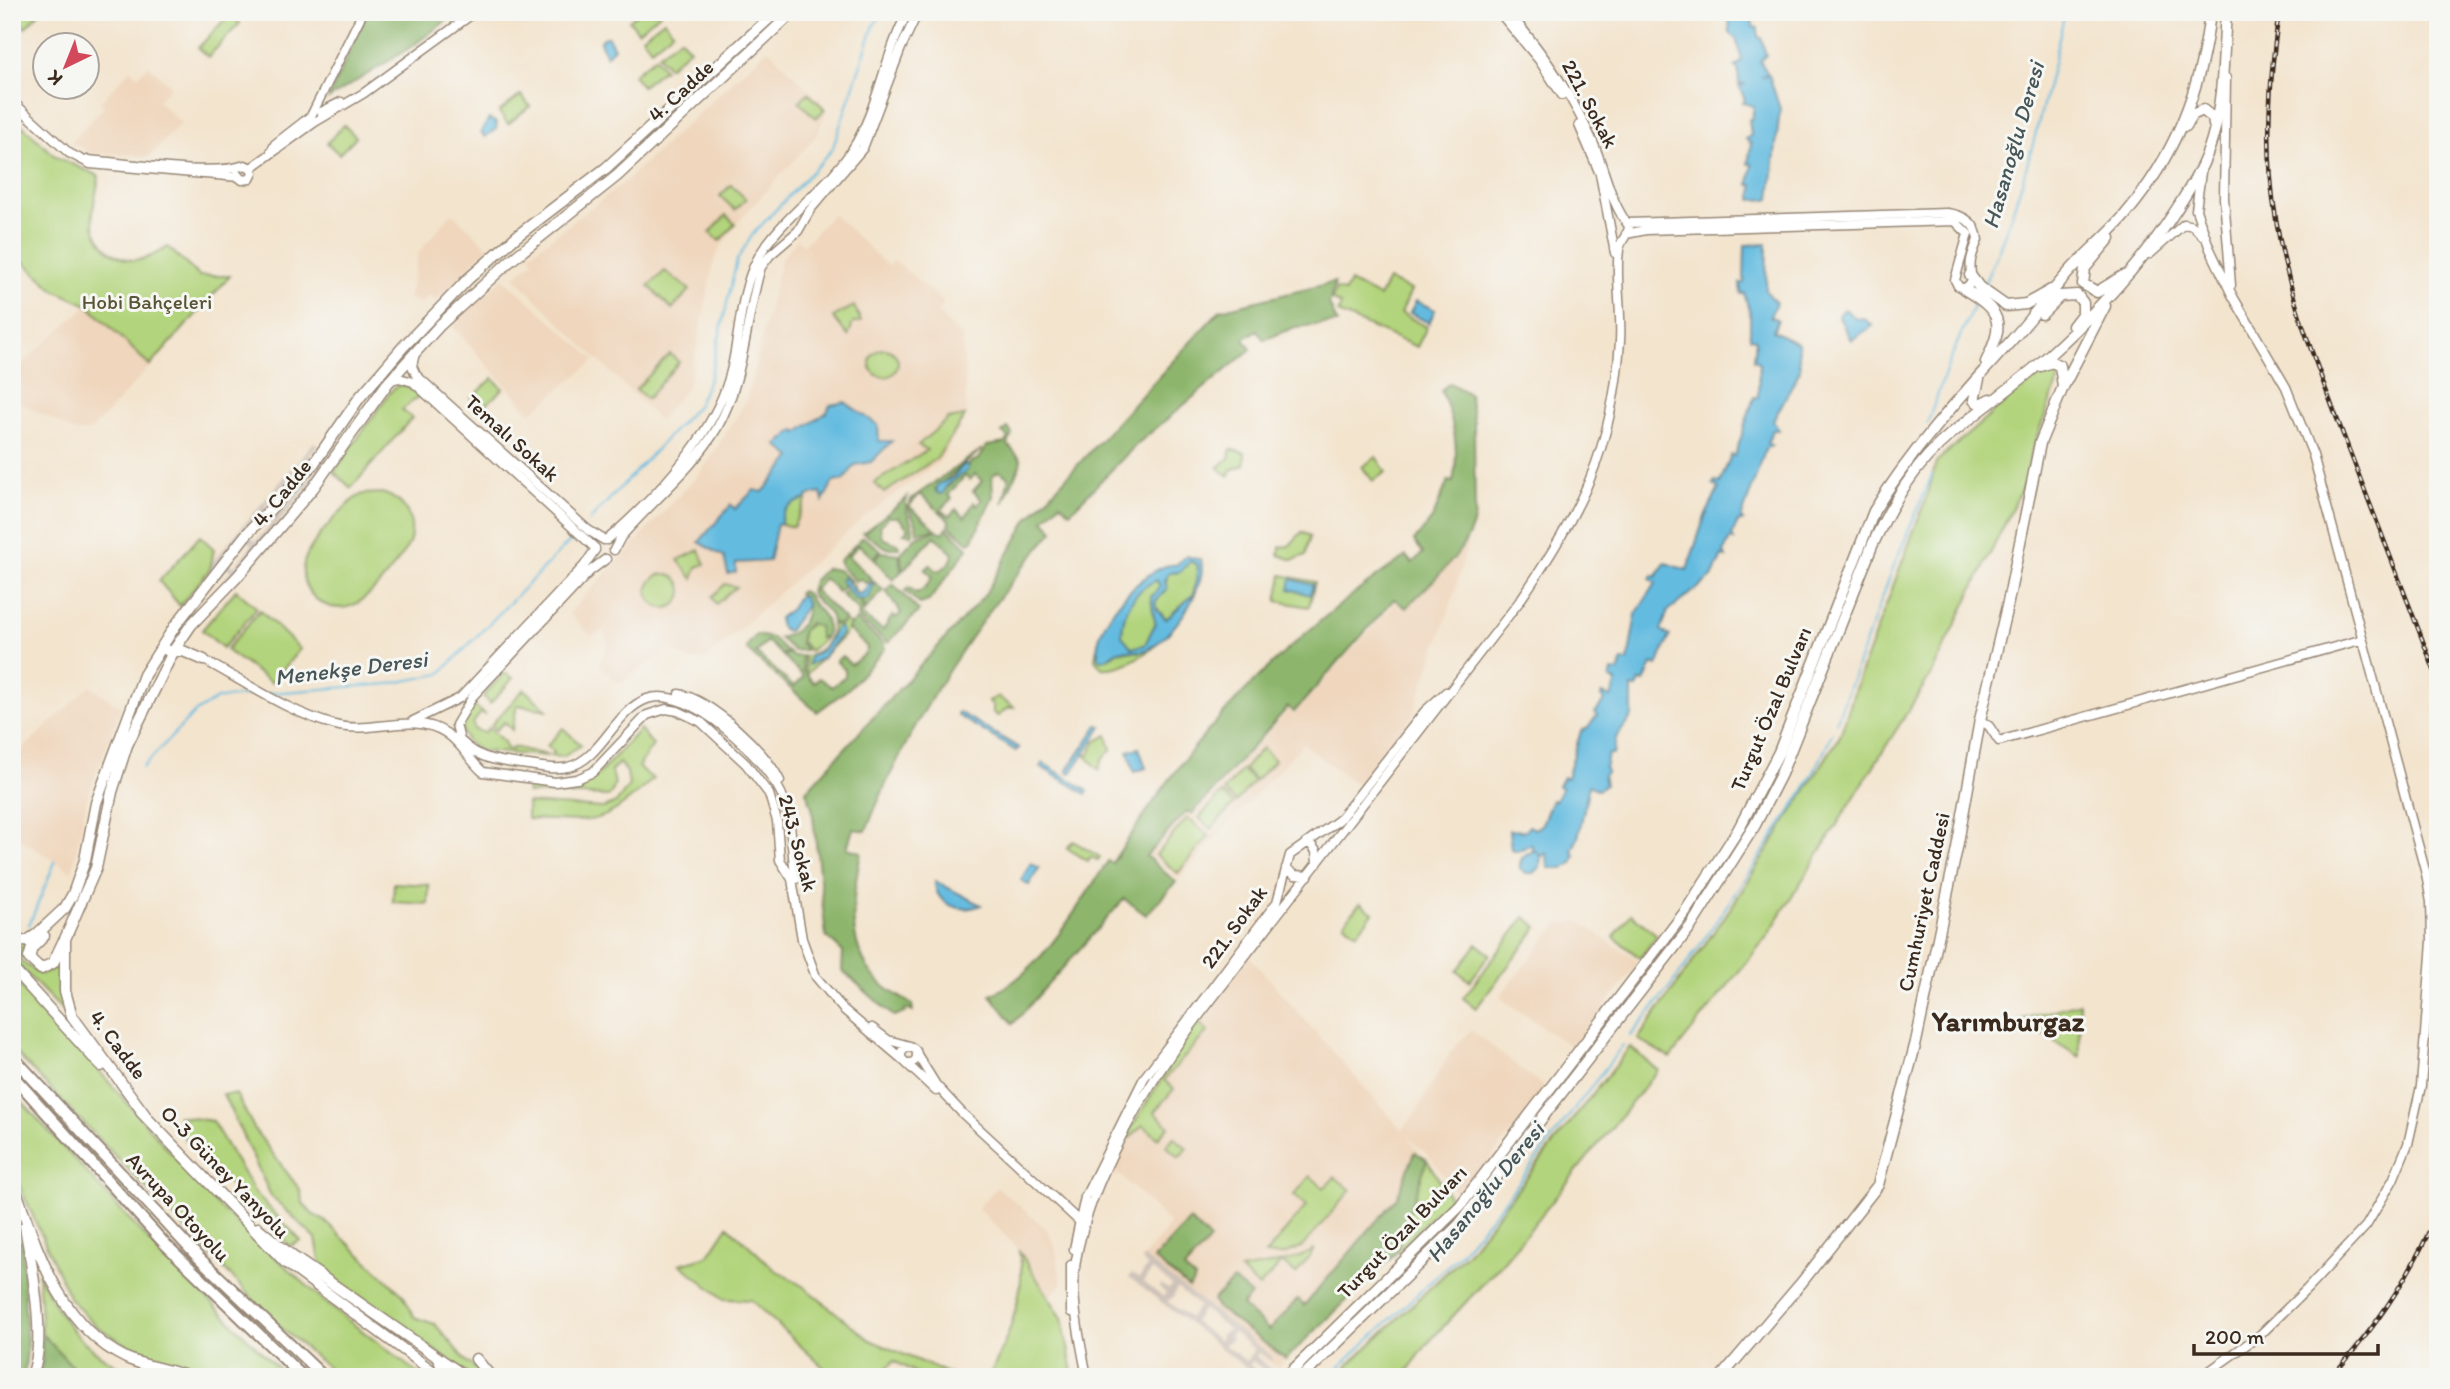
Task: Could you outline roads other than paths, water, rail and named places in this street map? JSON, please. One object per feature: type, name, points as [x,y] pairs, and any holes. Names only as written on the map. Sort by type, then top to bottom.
[{"type":"highway","name":"Avrupa Otoyolu","points":[[12,1056],[197,1256],[324,1377]]},
{"type":"highway","name":"Avrupa Otoyolu","points":[[12,1076],[164,1242],[303,1377]]},
{"type":"main road","name":"4. Cadde","points":[[12,942],[27,941],[65,908],[83,867],[96,803],[109,763],[152,660],[245,536],[314,463],[360,397],[403,347],[468,279],[517,236],[606,168],[775,12]]},
{"type":"main road","name":"4. Cadde","points":[[145,1115],[72,1016],[65,992],[65,939],[96,868],[112,792],[127,745],[174,650],[191,625],[239,576],[313,488],[390,380],[415,354],[500,270],[617,176],[793,12]]},
{"type":"main road","name":"Turgut Özal Bulvarı","points":[[1286,1377],[1460,1206],[1685,912],[1738,830],[1779,752],[1874,511],[1915,452],[1982,372],[2057,287],[2124,217],[2159,171],[2178,137],[2200,70],[2210,12]]},
{"type":"main road","name":"Turgut Özal Bulvarı","points":[[1303,1377],[1468,1215],[1690,926],[1755,825],[1781,774],[1886,516],[1914,472],[1935,449],[2045,359],[2110,296],[2135,268],[2168,223],[2204,159],[2212,139],[2225,12]]},
{"type":"main road","points":[[2178,137],[2192,116],[2203,110],[2213,118],[2212,139]]},
{"type":"main road","points":[[2124,217],[2085,268],[2083,284],[2096,292],[2135,268]]},
{"type":"main road","points":[[1969,274],[1979,287],[2006,306],[2026,304],[2057,287]]},
{"type":"main road","points":[[1964,289],[1991,306],[1998,321],[1998,338],[1973,396],[1980,404],[2046,364],[2056,363],[2062,370],[2063,387]]},
{"type":"main road","points":[[1997,356],[2060,296],[2077,295],[2083,303],[2083,313],[2045,359]]},
{"type":"main road","name":"Cumhuriyet Caddesi","points":[[1721,1377],[1802,1282],[1878,1185],[1916,1042],[1980,720],[2011,588],[2040,443],[2063,387],[2110,296]]},
{"type":"main road","points":[[245,536],[261,550]]},
{"type":"main road","points":[[224,562],[239,576]]},
{"type":"main road","points":[[191,625],[191,647],[204,660]]},
{"type":"main road","points":[[152,660],[174,650],[204,660]]},
{"type":"main road","points":[[163,669],[178,658],[204,660]]},
{"type":"main road","points":[[65,908],[53,926],[32,948],[29,958],[31,964],[41,970],[49,967],[65,939]]},
{"type":"main road","name":"O-3 Güney Yanyolu","points":[[12,968],[229,1207],[310,1283],[435,1373]]},
{"type":"main road","points":[[12,1180],[61,1300],[83,1327],[107,1347],[129,1359],[189,1377]]},
{"type":"main road","points":[[229,1207],[292,1256],[466,1377]]},
{"type":"main road","points":[[22,1208],[37,1327],[37,1360],[31,1377]]},
{"type":"main road","points":[[408,1335],[441,1364],[451,1377]]},
{"type":"main road","points":[[476,1359],[491,1377]]},
{"type":"street","points":[[317,115],[328,85],[363,12]]},
{"type":"street","points":[[251,167],[317,115],[371,86],[475,12]]},
{"type":"street","points":[[447,714],[595,549],[683,460],[712,422],[725,392],[753,269],[764,248],[840,167],[858,140],[908,12]]},
{"type":"street","points":[[460,740],[457,731],[459,718],[473,696],[590,571],[606,559],[629,528],[704,448],[718,426],[736,383],[761,267],[770,254],[790,238],[863,148],[901,48],[918,12]]},
{"type":"street","points":[[1499,12],[1539,60],[1578,121],[1600,174],[1613,229],[1621,294]]},
{"type":"street","name":"221. Sokak","points":[[1508,12],[1558,76],[1590,135],[1609,182],[1614,205],[1626,223]]},
{"type":"street","points":[[2223,50],[2227,123],[2225,224],[2232,295]]},
{"type":"street","points":[[12,101],[69,153],[82,160],[238,173],[250,179],[253,173],[251,167]]},
{"type":"street","points":[[2202,1377],[2275,1321],[2366,1226],[2398,1170],[2417,1110],[2432,942],[2430,890],[2303,427],[2278,372],[2232,295],[2210,249],[2196,210],[2204,159]]},
{"type":"street","points":[[238,173],[245,165],[251,167]]},
{"type":"street","points":[[1958,214],[1966,219],[1977,233],[1969,274],[1972,282],[1964,289],[1956,285],[1968,233],[1960,224],[1948,220],[1646,230],[1618,236],[1613,229],[1617,221],[1626,223],[1958,214]]},
{"type":"street","points":[[791,219],[798,217],[803,221]]},
{"type":"street","points":[[1286,868],[1295,875],[1308,876],[1558,547],[1585,496],[1606,434],[1619,362],[1621,294],[1618,248],[1626,235],[1626,223]]},
{"type":"street","points":[[2135,268],[2184,224],[2198,230],[2210,249]]},
{"type":"street","points":[[784,227],[782,233],[790,238]]},
{"type":"street","points":[[1958,274],[1969,274]]},
{"type":"street","name":"Temalı Sokak","points":[[415,354],[412,366],[416,375],[588,530],[605,540],[614,550]]},
{"type":"street","points":[[390,380],[399,378],[413,382],[595,549],[600,558],[606,559]]},
{"type":"street","points":[[1980,720],[1989,726],[1999,741],[2360,640]]},
{"type":"street","name":"243. Sokak","points":[[204,660],[284,702],[336,725],[364,729],[417,723],[437,728],[454,739],[474,764],[490,775],[555,782],[585,777],[647,715],[666,709],[701,722],[761,781],[774,807],[780,860],[792,879],[802,939],[816,976],[843,1009],[1080,1222]]},
{"type":"street","name":"221. Sokak","points":[[1082,1377],[1069,1295],[1085,1197],[1144,1078],[1277,902],[1286,868],[1296,848],[1339,820],[1425,711],[1460,679]]},
{"type":"street","name":"243. Sokak","points":[[418,720],[435,723],[475,754],[490,760],[561,768],[579,763],[634,706],[662,695],[680,698],[703,711],[765,768],[784,798],[807,942],[822,977],[878,1033],[888,1040],[910,1046]]},
{"type":"street","points":[[393,725],[447,714],[459,718]]},
{"type":"street","points":[[616,724],[618,733],[627,734]]},
{"type":"street","points":[[604,737],[613,739],[615,748]]},
{"type":"street","points":[[1309,842],[1317,854],[1316,865]]},
{"type":"street","name":"221. Sokak","points":[[1087,1377],[1076,1315],[1076,1259],[1089,1215],[1112,1158],[1150,1084],[1172,1051],[1308,876]]},
{"type":"street","points":[[910,1046],[916,1049],[918,1056],[913,1062],[904,1061],[903,1050],[910,1046]]},
{"type":"street","name":"243. Sokak","points":[[918,1056],[936,1085],[962,1114]]},
{"type":"street","points":[[1062,1203],[1074,1205],[1085,1197]]},
{"type":"water","points":[[1730,12],[1752,12],[1753,27],[1758,28],[1758,37],[1761,38],[1766,55],[1760,61],[1768,74],[1761,77],[1769,75],[1780,109],[1770,199],[1752,200],[1753,185],[1749,185],[1752,164],[1748,164],[1751,144],[1746,139],[1751,135],[1749,119],[1752,119],[1754,106],[1743,103],[1745,100],[1739,86],[1746,84],[1739,84],[1738,69],[1735,67],[1742,61],[1736,38],[1730,33],[1729,18],[1734,18]]},
{"type":"water","points":[[604,37],[608,37],[614,48],[606,56],[600,42]]},
{"type":"water","points":[[489,119],[497,123],[496,129],[485,137],[481,132]]},
{"type":"water","points":[[1767,244],[1766,291],[1776,303],[1770,316],[1778,320],[1773,331],[1798,343],[1800,370],[1773,421],[1779,430],[1773,430],[1767,443],[1772,446],[1766,448],[1741,519],[1743,521],[1738,522],[1732,535],[1734,540],[1730,539],[1724,552],[1726,557],[1722,556],[1712,577],[1668,611],[1661,630],[1670,636],[1657,666],[1652,664],[1644,682],[1640,681],[1637,688],[1632,687],[1632,716],[1616,738],[1613,754],[1608,754],[1605,768],[1607,771],[1603,775],[1605,785],[1598,790],[1589,785],[1578,838],[1572,850],[1575,856],[1572,863],[1564,868],[1548,868],[1547,853],[1542,856],[1534,850],[1541,856],[1540,867],[1533,873],[1525,873],[1520,869],[1520,862],[1525,855],[1533,851],[1531,844],[1518,851],[1511,849],[1509,830],[1526,831],[1529,826],[1535,829],[1542,824],[1552,800],[1555,801],[1562,788],[1558,786],[1563,777],[1567,778],[1581,731],[1588,728],[1597,715],[1595,713],[1605,700],[1601,697],[1602,694],[1611,697],[1616,682],[1610,679],[1612,671],[1619,672],[1622,661],[1628,661],[1636,614],[1656,583],[1650,579],[1652,575],[1656,577],[1665,563],[1687,570],[1704,519],[1719,488],[1713,484],[1715,481],[1720,483],[1731,455],[1735,456],[1754,397],[1758,397],[1759,362],[1754,360],[1756,339],[1750,338],[1750,314],[1744,293],[1741,294],[1740,283],[1744,283],[1745,245]]},
{"type":"water","points":[[1416,301],[1435,310],[1429,323],[1410,313]]},
{"type":"water","points":[[1845,309],[1856,319],[1863,318],[1873,326],[1851,340],[1838,315]]},
{"type":"water","points":[[845,402],[878,425],[879,441],[892,441],[871,462],[855,465],[844,480],[833,482],[823,501],[821,493],[807,496],[807,499],[785,510],[781,524],[777,524],[769,561],[736,563],[736,572],[728,574],[724,557],[699,542],[731,505],[735,509],[754,490],[763,492],[792,457],[777,445],[795,430],[797,433],[827,412],[830,405]]},
{"type":"water","points":[[965,464],[968,466],[967,471],[947,485],[943,494],[937,493],[937,485],[952,478]]},
{"type":"water","points":[[1186,556],[1201,560],[1202,571],[1193,598],[1176,624],[1146,650],[1122,650],[1100,660],[1098,647],[1101,632],[1122,600],[1150,574],[1176,565]],"holes":[[[1190,561],[1198,565],[1194,594],[1166,619],[1157,610],[1155,602],[1167,589],[1165,579],[1169,573],[1180,572]],[[1157,580],[1160,587],[1151,597],[1155,624],[1145,645],[1132,648],[1122,636],[1124,618],[1136,595]]]},
{"type":"water","points":[[844,577],[856,594],[863,593],[869,583],[873,584],[868,599],[855,599],[841,581]]},
{"type":"water","points":[[1291,579],[1313,585],[1310,595],[1289,589]]},
{"type":"water","points":[[803,596],[807,605],[788,631],[784,630],[779,625],[779,618],[791,609],[797,598]]},
{"type":"water","points":[[836,628],[841,628],[842,633],[822,658],[808,665],[809,657],[826,646]]},
{"type":"water","points":[[959,712],[1019,748],[1016,751],[957,715]]},
{"type":"water","points":[[1098,725],[1102,727],[1071,773],[1067,771]]},
{"type":"water","points":[[1139,748],[1146,768],[1134,772],[1128,751]]},
{"type":"water","points":[[1043,763],[1088,791],[1086,794],[1041,767]]},
{"type":"water","points":[[1031,863],[1039,868],[1029,885],[1021,880]]},
{"type":"water","points":[[935,881],[981,905],[958,908],[945,902],[936,889]]},
{"type":"waterway","name":"Menekşe Deresi","points":[[589,521],[697,406],[710,377],[737,260],[753,234],[832,150],[874,25],[883,12]]},
{"type":"waterway","name":"Hasanoğlu Deresi","points":[[1984,284],[2021,185],[2065,12]]},
{"type":"waterway","name":"Hasanoğlu Deresi","points":[[1927,424],[1975,302]]},
{"type":"waterway","name":"Hasanoğlu Deresi","points":[[1836,723],[1893,568],[1932,475]]},
{"type":"waterway","name":"Menekşe Deresi","points":[[269,693],[389,684],[440,674],[575,536]]},
{"type":"waterway","name":"Menekşe Deresi","points":[[142,768],[194,713],[217,699],[257,694]]},
{"type":"waterway","name":"Hasanoğlu Deresi","points":[[1630,1036],[1694,953],[1786,818],[1816,768],[1832,733]]},
{"type":"waterway","name":"Menekşe Deresi","points":[[29,925],[55,862]]},
{"type":"waterway","name":"Hasanoğlu Deresi","points":[[1329,1377],[1459,1255],[1507,1198],[1623,1045]]},
{"type":"railway","points":[[2279,12],[2270,89],[2269,142],[2272,193],[2281,248],[2315,360],[2438,680]]},
{"type":"railway","points":[[2331,1377],[2392,1299],[2417,1257],[2438,1212]]},
{"type":"district","name":"Yarımburgaz","points":[[2008,1021]]},
{"type":"park label","name":"Hobi Bahçeleri","points":[[147,302]]}]
